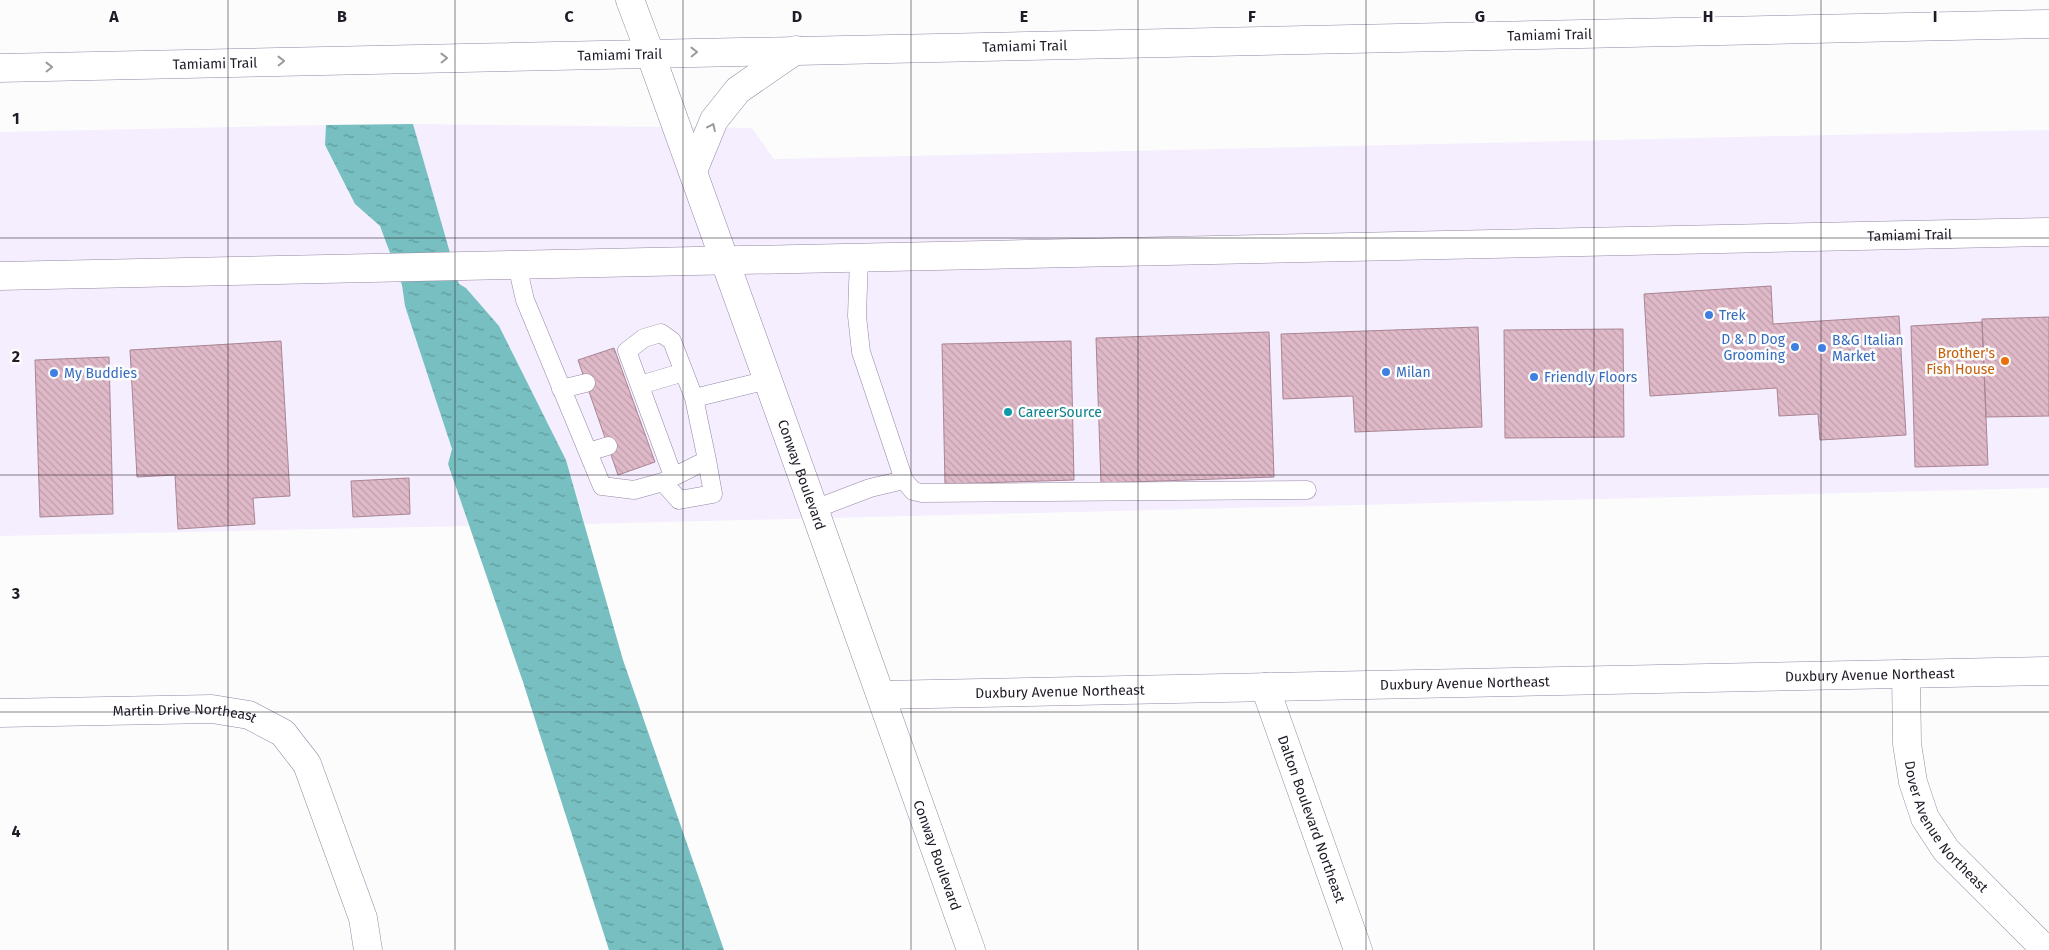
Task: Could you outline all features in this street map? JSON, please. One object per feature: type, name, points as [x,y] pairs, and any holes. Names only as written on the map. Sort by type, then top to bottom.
[{"type":"street","name":"Conway Boulevard","points":[[630,0],[726,260],[971,950]]},
{"type":"street","name":"Tamiami Trail","points":[[0,68],[2049,24]]},
{"type":"street","points":[[693,171],[714,120],[738,90],[796,50]]},
{"type":"street","name":"Tamiami Trail","points":[[0,276],[2049,232]]},
{"type":"street","name":"Duxbury Avenue Northeast","points":[[881,695],[2049,671]]},
{"type":"street","name":"Dover Avenue Northeast","points":[[1906,674],[1909,754],[1913,782],[1926,818],[1946,850],[2043,949]]},
{"type":"street","name":"Dalton Boulevard Northeast","points":[[1266,687],[1358,950]]},
{"type":"street","name":"Martin Drive Northeast","points":[[0,713],[212,708],[249,714],[283,733],[307,764],[363,918],[368,950]]},
{"type":"lane","points":[[859,258],[857,316],[861,352],[904,480],[913,491],[922,493],[1307,490]]},
{"type":"lane","points":[[517,265],[525,300],[602,486],[634,490],[668,479],[708,460]]},
{"type":"lane","points":[[661,333],[672,340],[684,372],[694,398],[708,460],[713,494],[678,500],[668,479],[632,376],[628,351],[644,338],[661,333]]},
{"type":"lane","points":[[632,376],[684,372]]},
{"type":"lane","points":[[694,398],[768,380]]},
{"type":"lane","points":[[562,389],[586,383]]},
{"type":"lane","points":[[588,452],[608,446]]},
{"type":"lane","points":[[815,509],[870,488],[904,480]]},
{"type":"shaded area","points":[[413,124],[752,128],[774,159],[2049,130],[2049,488],[585,524],[566,460],[499,326],[466,288],[459,284]]},
{"type":"shaded area","points":[[326,125],[325,145],[355,204],[380,226],[402,285],[405,306],[452,449],[448,464],[469,526],[0,536],[0,132]]},
{"type":"water","points":[[413,124],[459,284],[466,288],[499,326],[566,460],[623,660],[724,950],[609,950],[523,682],[448,464],[452,449],[405,306],[402,285],[380,226],[355,204],[325,145],[326,125]]},
{"type":"building","points":[[1771,286],[1773,324],[1899,316],[1906,435],[1820,440],[1818,414],[1779,416],[1777,388],[1650,396],[1644,294]]},
{"type":"building","points":[[2049,317],[2049,416],[1986,417],[1982,319]]},
{"type":"building","points":[[1982,322],[1988,465],[1915,467],[1911,326]]},
{"type":"building","points":[[1478,327],[1482,427],[1355,432],[1353,396],[1283,399],[1281,334]]},
{"type":"building","points":[[1623,329],[1624,437],[1505,438],[1504,330]]},
{"type":"building","points":[[1269,332],[1274,477],[1101,483],[1096,338]]},
{"type":"building","points":[[281,341],[290,496],[253,498],[255,524],[178,529],[175,475],[137,477],[130,350]]},
{"type":"building","name":"CareerSource","points":[[1071,341],[1074,480],[945,484],[942,344]]},
{"type":"building","points":[[614,348],[655,462],[618,475],[578,360]]},
{"type":"building","points":[[109,357],[113,514],[40,517],[35,360]]},
{"type":"building","points":[[409,478],[410,514],[353,517],[351,481]]},
{"type":"place","name":"Trek","points":[[1709,315]]},
{"type":"place","name":"D & D Dog Grooming","points":[[1795,347]]},
{"type":"place","name":"B&G Italian Market","points":[[1822,348]]},
{"type":"place","name":"Brother's Fish House","points":[[2005,361]]},
{"type":"place","name":"Milan","points":[[1386,372]]},
{"type":"place","name":"My Buddies","points":[[54,373]]},
{"type":"place","name":"Friendly Floors","points":[[1534,377]]},
{"type":"place","name":"CareerSource","points":[[1008,412]]}]
